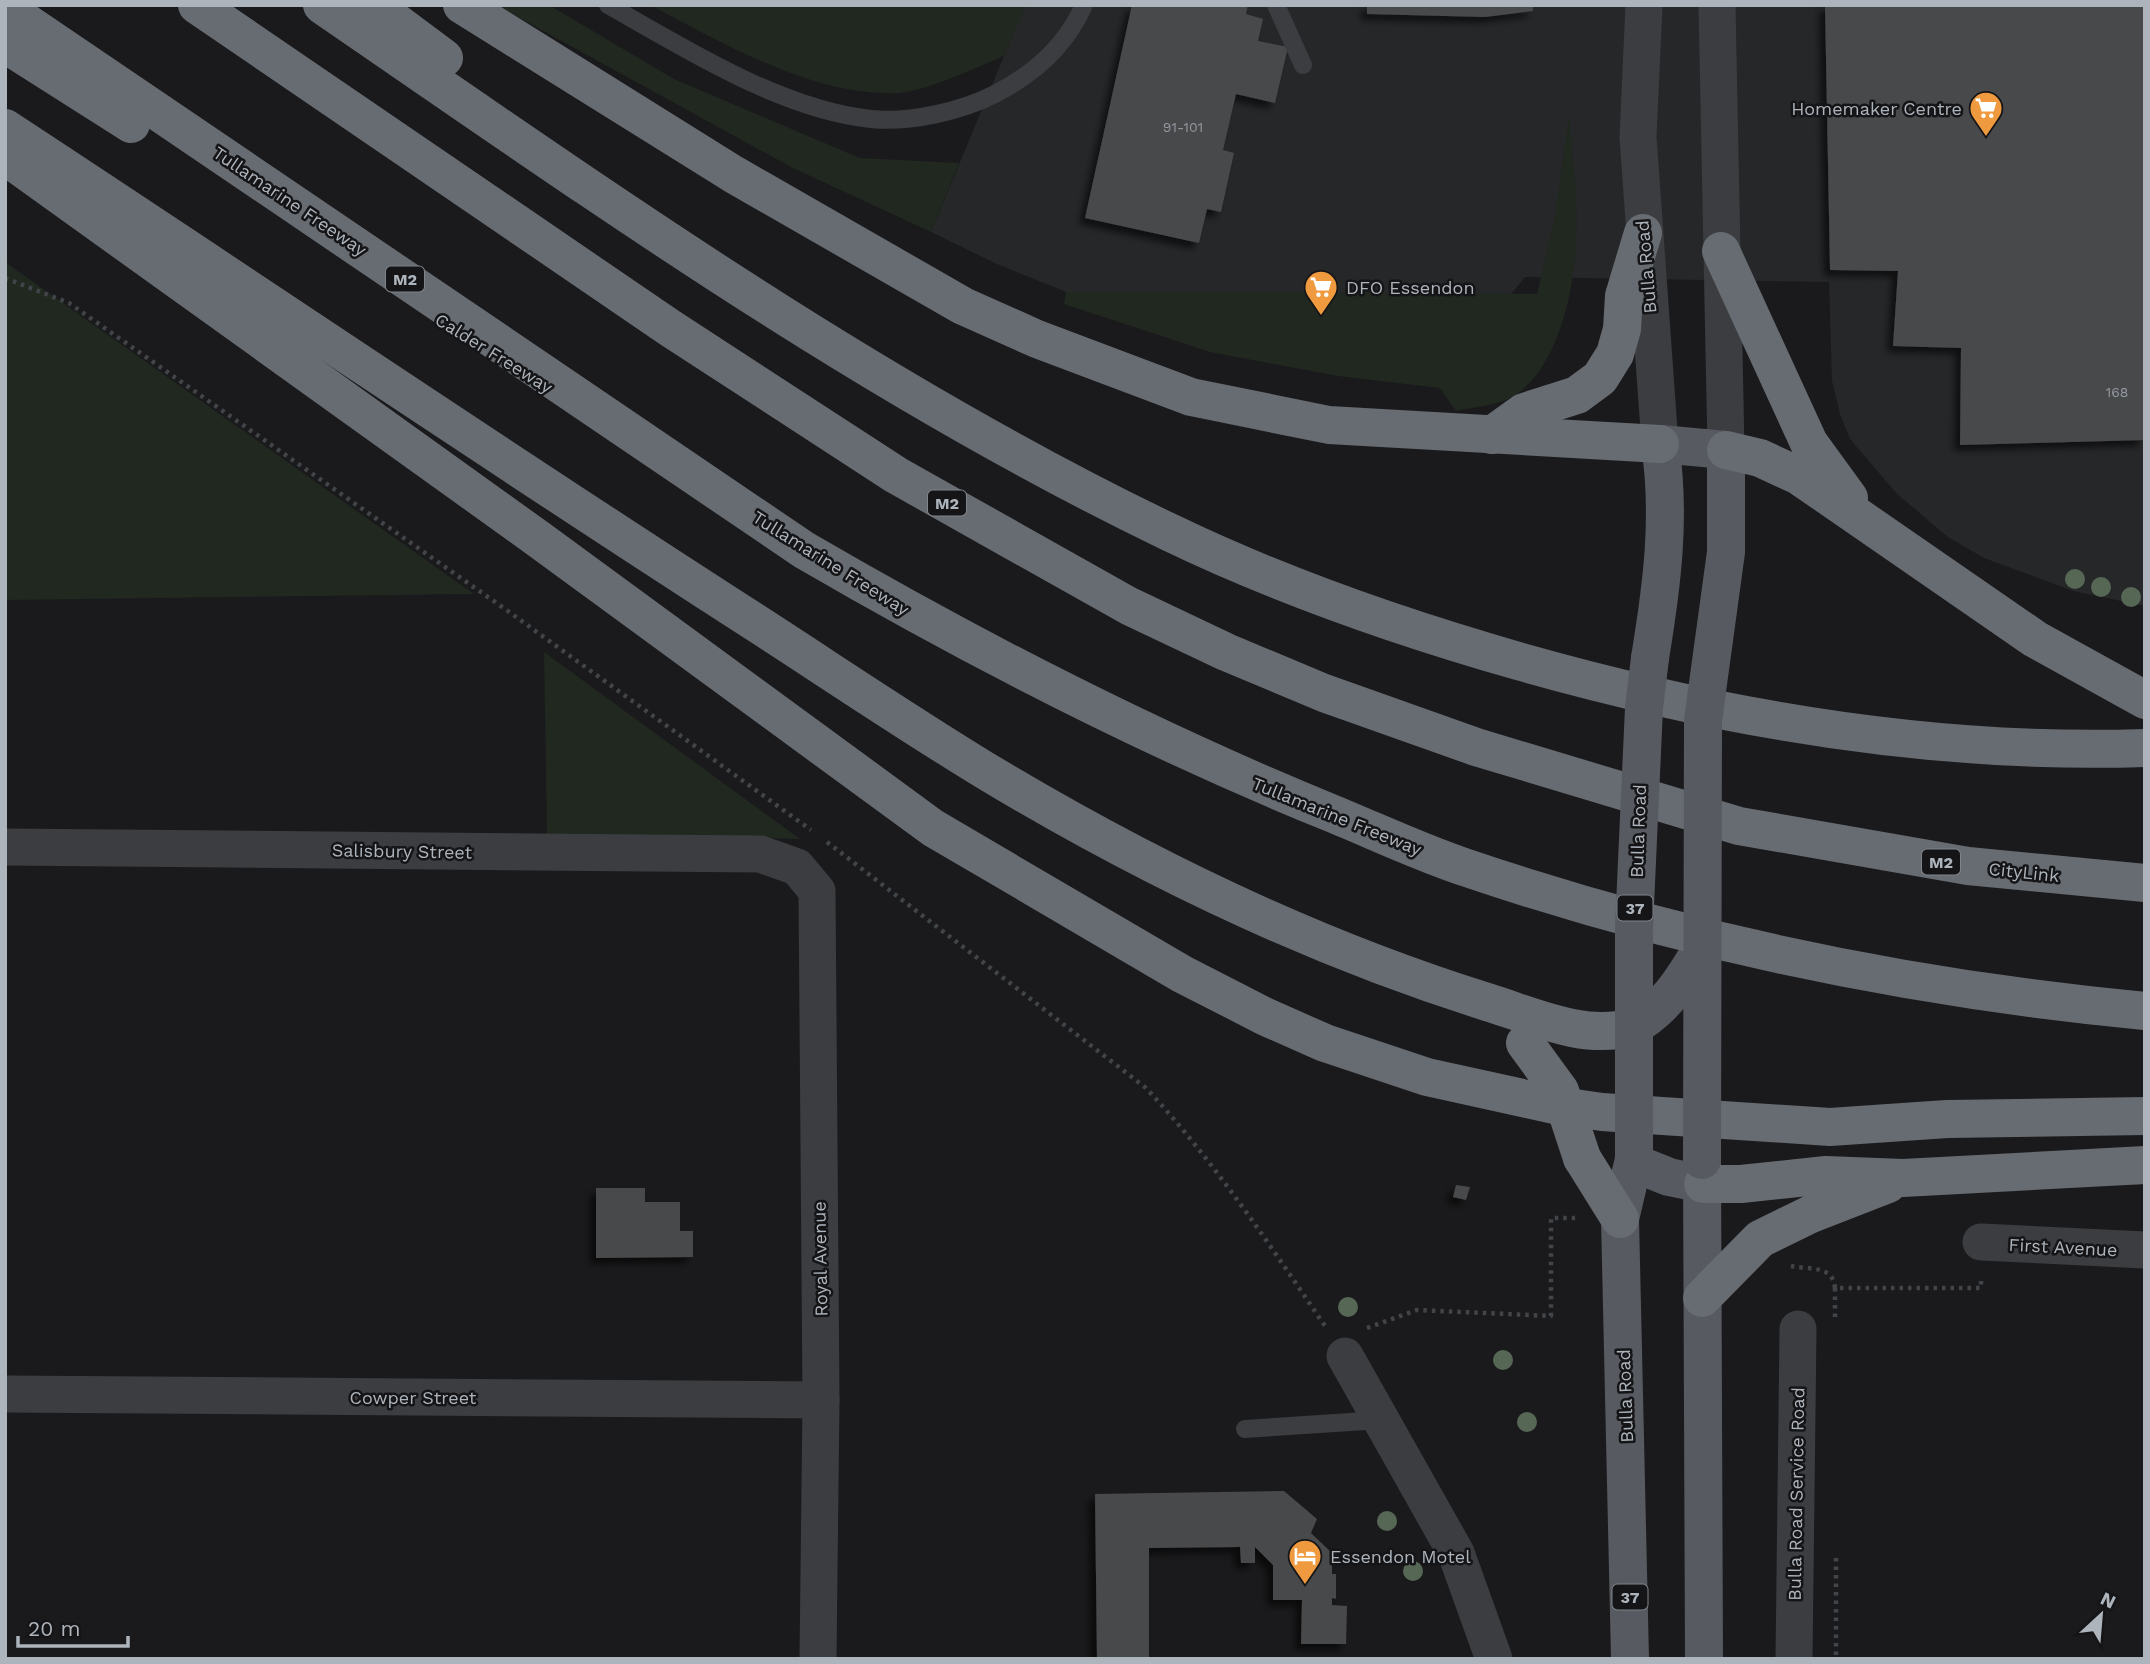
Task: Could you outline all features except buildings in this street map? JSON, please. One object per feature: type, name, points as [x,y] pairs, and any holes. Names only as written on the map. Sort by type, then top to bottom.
[{"type":"highway","name":"CityLink","points":[[197,5],[670,328],[896,475],[1129,606],[1226,652],[1324,693],[1476,747],[1739,826],[1968,866],[2145,883]]},
{"type":"highway","points":[[322,5],[718,274],[1005,447],[1169,532],[1349,607],[1468,647],[1607,686],[1741,716],[1888,737],[2000,748],[2145,748]]},
{"type":"highway","points":[[373,5],[867,366]]},
{"type":"highway","points":[[462,5],[733,174],[963,306],[1037,339],[1191,397],[1329,425],[1660,444]]},
{"type":"highway","name":"Tullamarine Freeway","points":[[5,8],[804,550],[933,625],[1233,773],[1461,866],[1580,904],[1743,947],[1917,982],[2052,1002],[2145,1011]]},
{"type":"highway","name":"Calder Freeway","points":[[5,44],[804,550]]},
{"type":"highway","points":[[5,128],[681,575],[992,775],[1121,846],[1216,894],[1302,933],[1465,995],[1569,1027],[1622,1030]]},
{"type":"highway","points":[[5,156],[537,538],[933,828],[1182,974],[1266,1017],[1325,1043],[1427,1077],[1554,1105],[1602,1112],[1830,1127],[1947,1119],[2145,1116]]},
{"type":"highway","points":[[1492,435],[1524,412],[1577,396],[1600,378],[1615,354],[1622,329],[1624,296],[1643,233]]},
{"type":"highway","points":[[1721,251],[1809,443],[1849,498],[1876,529]]},
{"type":"highway","points":[[1726,450],[1765,460],[1800,476],[2035,639],[2130,693]]},
{"type":"highway","points":[[1465,995],[1525,1043],[1560,1091],[1582,1158],[1619,1219]]},
{"type":"highway","points":[[1702,1172],[1741,1184],[1826,1175],[1903,1178],[2145,1165]]},
{"type":"highway","points":[[1702,1298],[1760,1239],[1811,1214],[1903,1178]]},
{"type":"main road","points":[[1660,444],[1726,450],[1726,552],[1703,721],[1704,1659]]},
{"type":"main road","name":"Bulla Road","points":[[1630,1659],[1619,1219],[1634,1161],[1622,1030],[1641,748],[1650,658],[1667,538],[1667,498],[1660,444]]},
{"type":"main road","points":[[1622,1030],[1652,1016],[1669,997],[1703,946]]},
{"type":"main road","points":[[1634,1161],[1669,1177],[1702,1172]]},
{"type":"street","name":"Bulla Road","points":[[1644,5],[1638,137],[1660,444]]},
{"type":"street","points":[[1717,5],[1726,450]]},
{"type":"street","name":"Salisbury Street","points":[[5,847],[760,854],[797,867]]},
{"type":"street","name":"Royal Avenue","points":[[797,867],[817,891],[821,1400],[818,1659]]},
{"type":"street","name":"First Avenue","points":[[1981,1242],[2145,1250]]},
{"type":"street","name":"Bulla Road Service Road","points":[[1794,1659],[1798,1329]]},
{"type":"street","points":[[1340,1348],[1456,1553],[1493,1659]]},
{"type":"street","name":"Cowper Street","points":[[5,1394],[821,1400]]},
{"type":"lane","points":[[608,5],[739,78],[814,106],[872,119],[968,107],[1013,85],[1055,52],[1084,5]]},
{"type":"lane","points":[[1276,5],[1303,65]]},
{"type":"lane","points":[[1245,1429],[1381,1420]]},
{"type":"path","points":[[5,278],[69,303],[505,609],[843,853],[1146,1087],[1177,1121],[1257,1226],[1340,1348],[1417,1310],[1551,1316],[1550,1218],[1619,1219]]},
{"type":"path","points":[[1823,1270],[1831,1276],[1835,1288],[1981,1288],[1981,1242]]},
{"type":"shaded area","points":[[496,5],[549,5],[674,79],[860,158],[959,163],[931,232],[791,167]]},
{"type":"shaded area","points":[[650,5],[1026,5],[1004,56],[937,83],[899,93],[867,92],[802,77],[739,51]]},
{"type":"shaded area","name":"DFO Essendon","points":[[679,5],[2145,5],[2145,606],[2073,591],[1984,558],[1948,537],[1897,494],[1850,439],[1840,414],[1832,381],[1829,282],[1525,277],[1445,375],[1081,298],[997,264],[931,232],[1021,15]]},
{"type":"shaded area","points":[[1569,115],[1577,227],[1575,263],[1567,308],[1551,352],[1539,371],[1525,387],[1508,399],[1456,411],[1440,388],[1338,376],[1210,352],[1064,304],[1066,292],[1537,294],[1555,217]]},
{"type":"shaded area","points":[[5,262],[474,594],[5,600]]},
{"type":"shaded area","points":[[544,652],[800,839],[547,834]]},
{"type":"place","name":"Homemaker Centre","points":[[1986,138]]},
{"type":"place","name":"DFO Essendon","points":[[1321,317]]},
{"type":"place","name":"Essendon Motel","points":[[1305,1586]]}]
